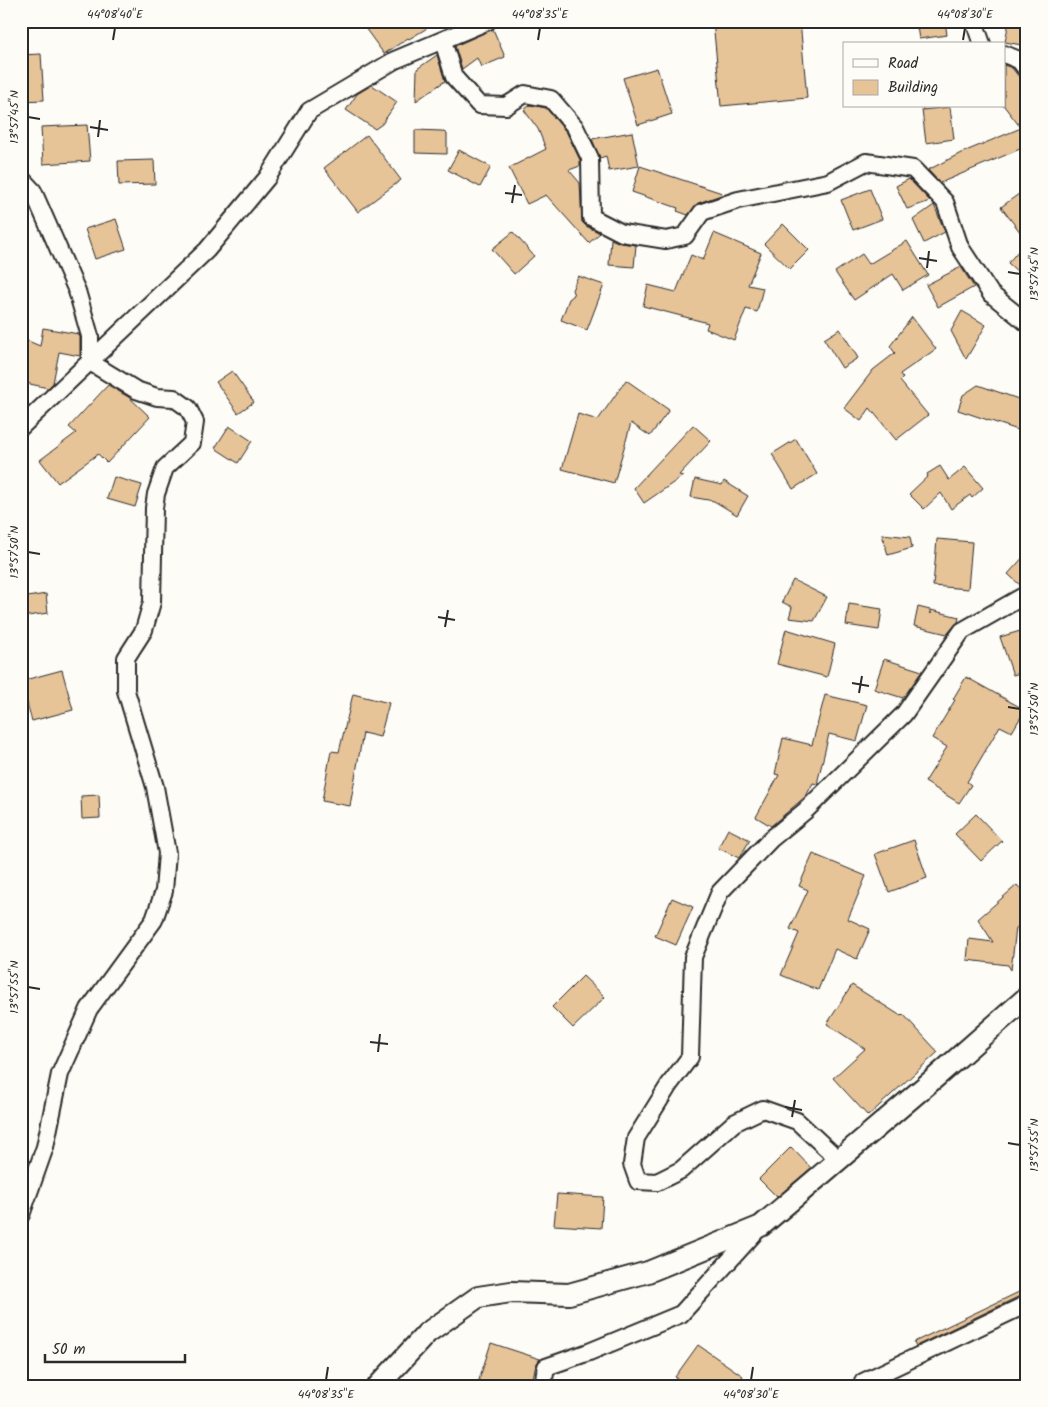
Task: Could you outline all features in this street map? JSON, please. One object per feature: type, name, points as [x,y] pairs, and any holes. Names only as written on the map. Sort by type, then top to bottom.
[{"type":"street","points":[[21,427],[207,250],[267,178],[309,111],[395,60],[488,21]]},
{"type":"street","points":[[974,21],[981,42]]},
{"type":"street","points":[[443,41],[454,77],[479,105],[506,106],[525,94],[551,98],[575,127],[590,158],[591,217],[622,233],[666,240],[685,236],[702,212],[738,200],[828,182],[866,162],[913,169],[945,202],[960,247],[991,294],[1027,323]]},
{"type":"street","points":[[1006,55],[1019,60],[1027,70]]},
{"type":"street","points":[[21,178],[33,191],[77,291],[90,336],[90,362]]},
{"type":"street","points":[[21,1215],[45,1147],[60,1074],[89,1009],[154,920],[164,891],[167,853],[155,787],[126,691],[126,658],[144,630],[152,602],[156,494],[165,468],[192,442],[195,422],[188,408],[174,398],[157,397],[136,390],[90,362]]},
{"type":"street","points":[[839,1160],[797,1121],[762,1109],[734,1123],[681,1170],[657,1182],[638,1180],[632,1164],[636,1138],[669,1085],[690,1057],[693,957],[720,892],[771,839],[805,811],[904,714],[962,631],[1027,594]]},
{"type":"street","points":[[543,1386],[546,1366],[589,1352],[680,1314],[761,1226],[1027,997]]},
{"type":"street","points":[[378,1386],[427,1333],[478,1297],[511,1292],[569,1294],[648,1272],[761,1226]]},
{"type":"street","points":[[863,1382],[1027,1304]]},
{"type":"building","points":[[375,21],[439,21],[384,54],[365,28]]},
{"type":"building","points":[[713,21],[800,21],[807,98],[721,106]]},
{"type":"building","points":[[916,21],[945,21],[947,35],[919,39]]},
{"type":"building","points":[[1009,21],[1027,24],[1027,46],[1005,42]]},
{"type":"building","points":[[493,29],[505,57],[481,67],[477,58],[462,69],[455,46]]},
{"type":"building","points":[[41,54],[44,100],[21,101],[21,55]]},
{"type":"building","points":[[437,55],[445,81],[416,101],[417,69]]},
{"type":"building","points":[[1006,66],[1012,68],[1027,87],[1027,146],[940,183],[928,170],[961,153],[1021,128],[1006,108]]},
{"type":"building","points":[[657,68],[672,114],[638,125],[623,78]]},
{"type":"building","points":[[372,85],[397,102],[382,124],[375,129],[346,110],[357,94]]},
{"type":"building","points":[[530,105],[546,108],[567,133],[580,160],[580,166],[569,170],[580,183],[582,222],[600,233],[589,243],[546,195],[527,204],[509,168],[546,149],[538,129],[524,110]]},
{"type":"building","points":[[950,108],[954,139],[926,143],[922,110]]},
{"type":"building","points":[[87,125],[90,161],[43,164],[41,127]]},
{"type":"building","points":[[415,130],[442,131],[447,134],[447,154],[415,153]]},
{"type":"building","points":[[632,132],[639,166],[609,171],[606,156],[600,158],[592,139]]},
{"type":"building","points":[[367,135],[401,180],[358,212],[324,168]]},
{"type":"building","points":[[459,150],[491,167],[480,187],[448,170]]},
{"type":"building","points":[[154,160],[155,184],[119,185],[118,161]]},
{"type":"building","points":[[640,166],[722,193],[698,203],[688,215],[677,211],[678,208],[632,192]]},
{"type":"building","points":[[909,179],[930,201],[907,209],[896,186]]},
{"type":"building","points":[[1027,188],[1027,241],[1001,207]]},
{"type":"building","points":[[870,189],[882,219],[853,230],[841,200]]},
{"type":"building","points":[[934,205],[945,232],[924,243],[913,220]]},
{"type":"building","points":[[116,219],[126,249],[95,259],[85,229]]},
{"type":"building","points":[[783,224],[809,250],[790,269],[764,244]]},
{"type":"building","points":[[513,232],[534,256],[514,274],[492,249]]},
{"type":"building","points":[[714,233],[761,253],[748,285],[763,288],[757,312],[746,309],[734,340],[706,329],[708,323],[643,306],[648,285],[676,292],[691,255],[703,260]]},
{"type":"building","points":[[611,239],[620,243],[636,245],[634,267],[609,265]]},
{"type":"building","points":[[907,241],[928,275],[903,290],[893,274],[854,300],[835,272],[862,254],[869,264]]},
{"type":"building","points":[[1019,250],[1027,257],[1027,280],[1008,263]]},
{"type":"building","points":[[961,267],[974,287],[938,307],[926,285]]},
{"type":"building","points":[[578,276],[604,285],[587,330],[561,320],[569,299],[574,295],[572,290]]},
{"type":"building","points":[[962,311],[986,325],[966,359],[951,331]]},
{"type":"building","points":[[912,317],[936,349],[900,374],[903,378],[900,381],[928,415],[896,440],[870,408],[861,421],[844,408],[873,370],[895,353],[890,346]]},
{"type":"building","points":[[43,328],[79,334],[80,337],[80,356],[59,352],[53,383],[48,388],[21,382],[21,338],[40,346]]},
{"type":"building","points":[[840,329],[858,358],[842,368],[824,339]]},
{"type":"building","points":[[232,371],[254,402],[238,413],[216,382]]},
{"type":"building","points":[[626,380],[669,410],[650,436],[631,423],[614,483],[562,469],[578,414],[598,420]]},
{"type":"building","points":[[108,385],[130,398],[150,417],[107,463],[98,454],[58,483],[40,460],[76,433],[69,427]]},
{"type":"building","points":[[978,385],[1027,402],[1027,413],[1021,431],[958,410],[963,395]]},
{"type":"building","points":[[693,425],[711,441],[679,475],[683,476],[644,503],[634,488]]},
{"type":"building","points":[[229,426],[252,441],[238,463],[215,448]]},
{"type":"building","points":[[796,439],[817,474],[793,489],[772,454]]},
{"type":"building","points":[[940,466],[949,480],[965,467],[983,488],[972,498],[970,495],[951,509],[941,493],[924,509],[909,494],[928,476],[927,474]]},
{"type":"building","points":[[114,477],[142,485],[135,507],[107,499]]},
{"type":"building","points":[[695,479],[722,485],[724,481],[748,496],[737,515],[714,501],[691,497]]},
{"type":"building","points":[[882,534],[910,537],[912,548],[888,555]]},
{"type":"building","points":[[937,539],[972,542],[968,589],[933,586]]},
{"type":"building","points":[[1027,553],[1027,584],[1021,586],[1008,574]]},
{"type":"building","points":[[793,580],[827,597],[814,621],[789,618],[792,607],[782,602]]},
{"type":"building","points":[[46,594],[48,613],[21,617],[21,598]]},
{"type":"building","points":[[849,604],[882,609],[879,630],[846,625]]},
{"type":"building","points":[[918,607],[930,610],[931,614],[931,610],[959,617],[958,622],[947,634],[914,626]]},
{"type":"building","points":[[786,629],[835,644],[827,677],[777,664]]},
{"type":"building","points":[[1027,629],[1027,671],[1013,675],[1000,637]]},
{"type":"building","points":[[884,659],[922,671],[903,698],[874,689]]},
{"type":"building","points":[[62,670],[73,710],[32,721],[21,681]]},
{"type":"building","points":[[966,677],[1025,710],[1012,732],[1000,726],[967,782],[971,785],[959,803],[925,782],[947,747],[932,738],[955,700],[953,699]]},
{"type":"building","points":[[353,694],[389,703],[380,737],[363,733],[350,806],[322,801],[331,751],[339,752]]},
{"type":"building","points":[[825,695],[867,705],[857,741],[829,734],[817,784],[813,783],[806,796],[771,826],[756,817],[779,775],[775,774],[783,738],[812,745]]},
{"type":"building","points":[[99,795],[100,818],[82,819],[81,796]]},
{"type":"building","points":[[976,814],[1002,841],[981,861],[955,834]]},
{"type":"building","points":[[728,829],[750,840],[739,858],[718,848]]},
{"type":"building","points":[[914,840],[927,878],[889,892],[875,854]]},
{"type":"building","points":[[813,854],[866,876],[848,919],[870,929],[857,959],[835,949],[818,990],[781,975],[799,933],[790,929],[808,890],[799,886]]},
{"type":"building","points":[[1017,885],[1027,896],[1027,919],[1016,928],[1011,970],[1008,965],[967,960],[969,939],[993,942],[978,919]]},
{"type":"building","points":[[672,898],[693,907],[676,945],[655,936]]},
{"type":"building","points":[[583,976],[605,997],[573,1028],[552,1007]]},
{"type":"building","points":[[852,985],[901,1016],[903,1014],[938,1052],[868,1116],[833,1078],[865,1049],[827,1024]]},
{"type":"building","points":[[791,1147],[811,1168],[777,1197],[759,1179]]},
{"type":"building","points":[[557,1194],[603,1197],[601,1228],[554,1225]]},
{"type":"building","points":[[1021,1291],[1022,1295],[916,1346],[914,1342]]},
{"type":"building","points":[[491,1343],[540,1359],[536,1365],[531,1386],[486,1386],[478,1383]]},
{"type":"building","points":[[698,1345],[743,1376],[736,1386],[688,1386],[675,1377]]}]
